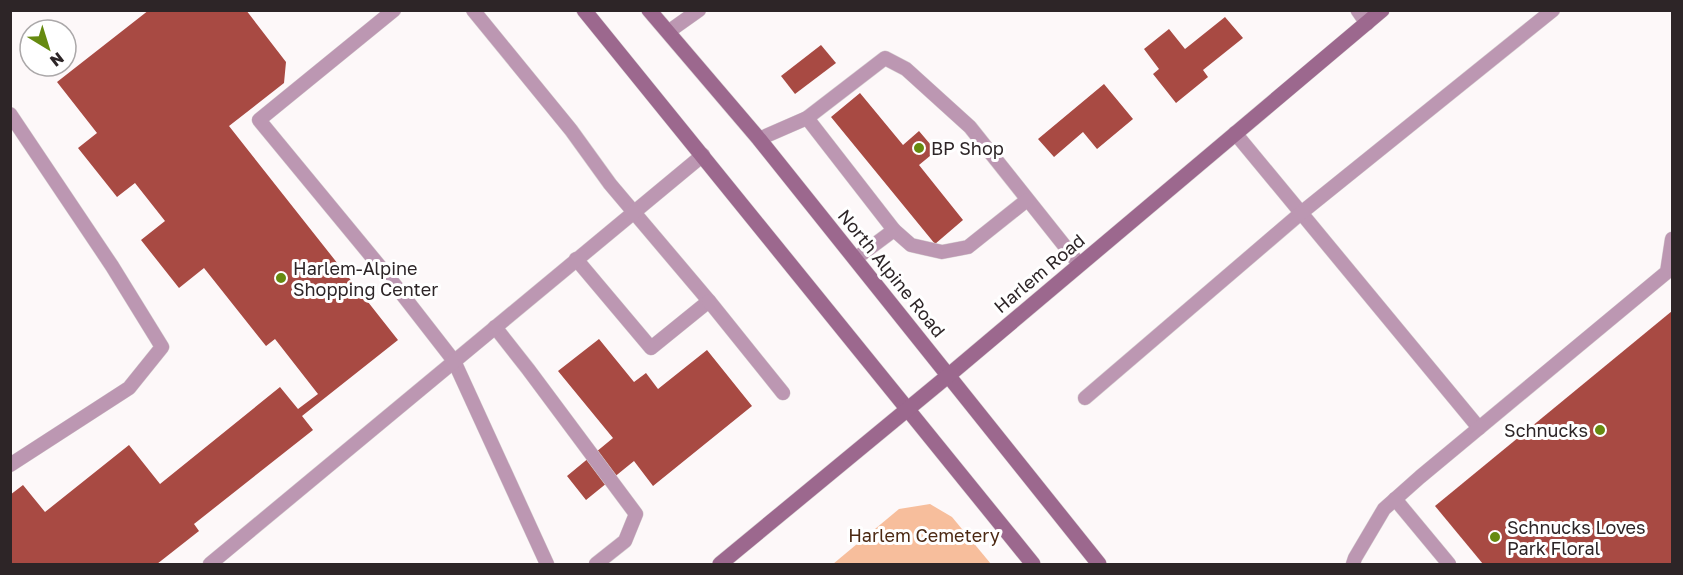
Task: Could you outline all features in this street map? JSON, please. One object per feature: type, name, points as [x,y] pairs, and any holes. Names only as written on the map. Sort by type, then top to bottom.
[{"type":"main road","points":[[584,10],[1033,564]]},
{"type":"main road","name":"North Alpine Road","points":[[649,10],[759,140],[1099,564]]},
{"type":"main road","name":"Harlem Road","points":[[720,564],[949,375],[1235,133],[1362,17],[1382,10]]},
{"type":"lane","points":[[394,10],[259,120],[391,280],[454,361],[547,564]]},
{"type":"lane","points":[[473,10],[571,130],[610,184],[783,393]]},
{"type":"lane","points":[[668,32],[699,10]]},
{"type":"lane","points":[[1085,398],[1301,213],[1553,10]]},
{"type":"lane","points":[[759,140],[807,118],[885,58],[906,69],[970,127],[1079,264]]},
{"type":"lane","points":[[10,114],[112,266],[162,347],[129,388],[10,465]]},
{"type":"lane","points":[[807,118],[894,230],[911,245],[942,252],[968,247],[1027,200]]},
{"type":"lane","points":[[1235,133],[1479,428]]},
{"type":"lane","points":[[210,564],[703,155]]},
{"type":"lane","points":[[855,259],[894,230]]},
{"type":"lane","points":[[1353,564],[1354,558],[1384,509],[1667,272],[1672,239]]},
{"type":"lane","points":[[576,259],[651,348],[709,301]]},
{"type":"lane","points":[[495,327],[636,514],[625,541],[596,564]]},
{"type":"lane","points":[[1395,499],[1449,564]]},
{"type":"green space","name":"Harlem Cemetery","points":[[930,504],[952,517],[991,564],[833,564],[899,509]]},
{"type":"building","name":"Harlem-Alpine Shopping Center","points":[[149,10],[246,10],[286,62],[284,83],[229,126],[398,340],[302,416],[313,430],[194,524],[199,531],[157,564],[10,564],[10,495],[23,485],[45,512],[129,445],[160,484],[280,387],[298,409],[318,394],[275,339],[266,346],[204,268],[179,288],[141,240],[165,221],[135,183],[117,197],[78,148],[97,133],[57,82],[62,78],[78,78],[78,66]]},
{"type":"building","points":[[1225,17],[1243,38],[1203,70],[1208,77],[1176,103],[1153,74],[1159,69],[1144,49],[1169,29],[1185,49]]},
{"type":"building","points":[[821,45],[836,63],[795,94],[781,76]]},
{"type":"building","points":[[1104,84],[1133,119],[1097,149],[1083,132],[1054,157],[1038,139]]},
{"type":"building","points":[[860,93],[903,145],[919,131],[936,151],[919,165],[963,220],[935,244],[831,117]]},
{"type":"building","name":"Schnucks","points":[[1672,311],[1672,564],[1483,564],[1435,506]]},
{"type":"building","points":[[599,339],[634,382],[646,373],[658,389],[707,350],[752,406],[653,486],[634,461],[586,500],[567,476],[613,438],[558,371]]},
{"type":"place","name":"BP Shop","points":[[919,148]]},
{"type":"place","name":"Harlem-Alpine Shopping Center","points":[[281,278]]},
{"type":"place","name":"Schnucks","points":[[1600,430]]},
{"type":"place","name":"Schnucks Loves Park Floral","points":[[1495,537]]}]
